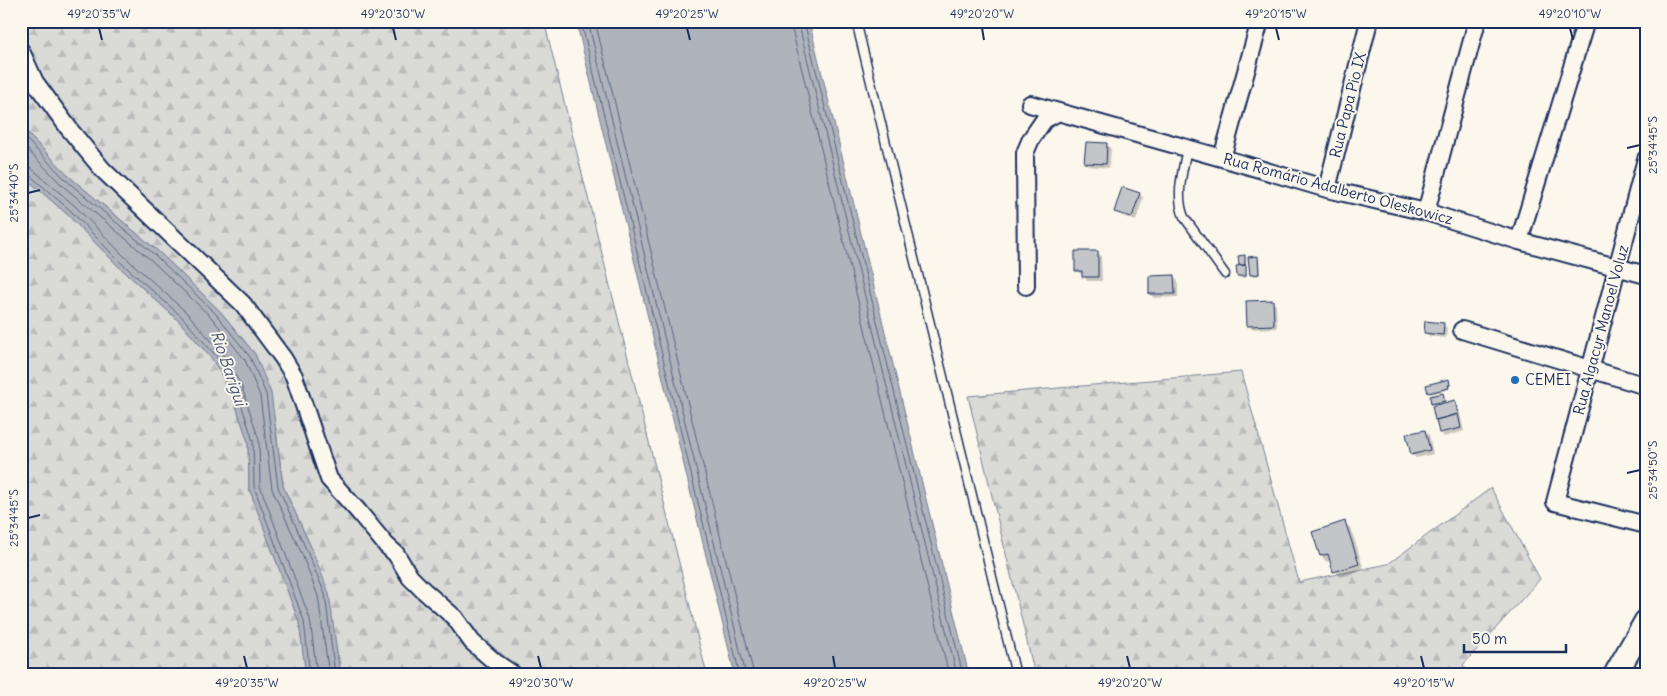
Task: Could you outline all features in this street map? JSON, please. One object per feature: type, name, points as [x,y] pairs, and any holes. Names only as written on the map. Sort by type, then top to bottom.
[{"type":"main road","points":[[1615,675],[1646,621]]},
{"type":"street","points":[[1222,158],[1260,21]]},
{"type":"street","name":"Rua Papa Pio IX","points":[[1327,189],[1369,21]]},
{"type":"street","points":[[1426,212],[1477,21]]},
{"type":"street","points":[[1519,241],[1586,21]]},
{"type":"street","points":[[21,51],[35,82],[70,130],[104,170],[243,304],[283,358],[294,376],[329,479],[396,554],[410,577],[455,618],[472,642],[494,662],[514,675]]},
{"type":"street","name":"Rua Romário Adalberto Oleskowicz","points":[[1030,104],[1327,189],[1426,212],[1519,241],[1646,276]]},
{"type":"street","points":[[1026,286],[1025,154],[1031,139],[1044,120],[1060,112]]},
{"type":"street","name":"Rua Algacyr Manoel Voluz","points":[[1646,159],[1555,502],[1646,525]]},
{"type":"street","points":[[1462,330],[1646,386]]},
{"type":"lane","points":[[856,21],[1016,675]]},
{"type":"lane","points":[[1187,148],[1179,192],[1180,208],[1225,274]]},
{"type":"green space","points":[[21,21],[544,21],[707,675],[340,675],[340,664],[311,547],[283,486],[276,429],[255,354],[220,311],[159,252],[71,178],[29,135],[21,122]]},
{"type":"green space","points":[[21,174],[68,215],[115,263],[179,321],[212,359],[231,391],[248,442],[249,488],[299,622],[306,675],[21,675]]},
{"type":"green space","points":[[1241,372],[1299,582],[1388,564],[1491,488],[1540,579],[1463,665],[1470,675],[1035,675],[968,396]]},
{"type":"water","points":[[576,21],[809,21],[969,675],[735,675]]},
{"type":"water","name":"Rio Barigui","points":[[21,122],[29,135],[71,178],[159,252],[220,311],[255,354],[271,393],[283,486],[311,547],[329,593],[340,675],[306,675],[299,622],[249,488],[248,442],[231,391],[212,359],[179,321],[115,263],[68,215],[21,174]]},
{"type":"building","points":[[1086,142],[1107,143],[1106,164],[1084,163]]},
{"type":"building","points":[[1122,187],[1140,193],[1132,217],[1114,212]]},
{"type":"building","points":[[1075,251],[1098,251],[1098,277],[1082,277],[1082,271],[1075,271]]},
{"type":"building","points":[[1245,255],[1245,265],[1239,265],[1238,256]]},
{"type":"building","points":[[1258,256],[1259,274],[1250,275],[1248,257]]},
{"type":"building","points":[[1246,265],[1246,276],[1237,276],[1236,266]]},
{"type":"building","points":[[1174,275],[1175,294],[1149,294],[1149,276]]},
{"type":"building","points":[[1273,300],[1274,325],[1247,326],[1246,301]]},
{"type":"building","points":[[1425,321],[1444,323],[1443,335],[1424,333]]},
{"type":"building","points":[[1449,379],[1449,388],[1428,393],[1426,385]]},
{"type":"building","points":[[1443,393],[1445,401],[1431,404],[1430,396]]},
{"type":"building","points":[[1455,400],[1458,414],[1435,420],[1432,406]]},
{"type":"building","points":[[1458,414],[1461,428],[1439,433],[1436,420]]},
{"type":"building","points":[[1425,430],[1430,450],[1411,455],[1406,434]]},
{"type":"building","points":[[1345,521],[1359,564],[1333,572],[1328,554],[1320,556],[1312,532]]},
{"type":"place","name":"CEMEI","points":[[1515,380]]}]
